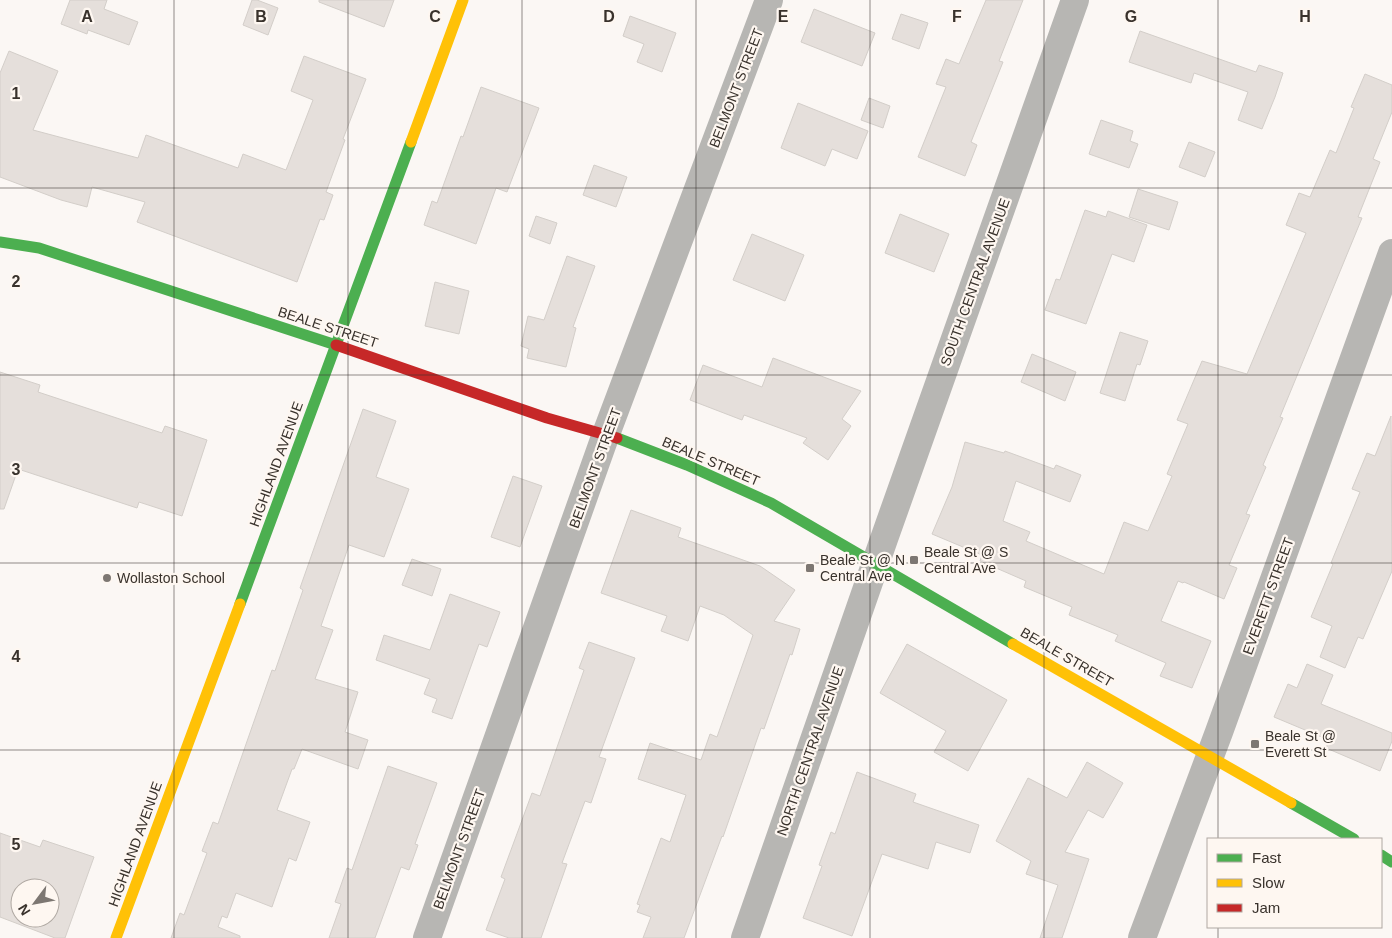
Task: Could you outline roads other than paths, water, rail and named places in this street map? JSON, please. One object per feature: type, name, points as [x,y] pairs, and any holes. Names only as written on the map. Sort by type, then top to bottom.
[{"type":"main road","name":"HIGHLAND AVENUE","points":[[116,938],[463,0]]},
{"type":"main road","name":"BEALE STREET","points":[[0,242],[39,248],[336,345],[547,418],[606,434],[687,466],[771,503],[1352,838]]},
{"type":"street","name":"BELMONT STREET","points":[[427,938],[606,434],[769,0]]},
{"type":"street","name":"SOUTH CENTRAL AVENUE","points":[[875,564],[1075,0]]},
{"type":"street","name":"EVERETT STREET","points":[[1142,938],[1392,253]]},
{"type":"street","name":"NORTH CENTRAL AVENUE","points":[[745,938],[875,564]]},
{"type":"place","name":"Beale St @ S Central Ave","points":[[914,560]]},
{"type":"place","name":"Beale St @ N Central Ave","points":[[810,568]]},
{"type":"place","name":"Wollaston School","points":[[107,578]]},
{"type":"place","name":"Beale St @ Everett St","points":[[1255,744]]}]
